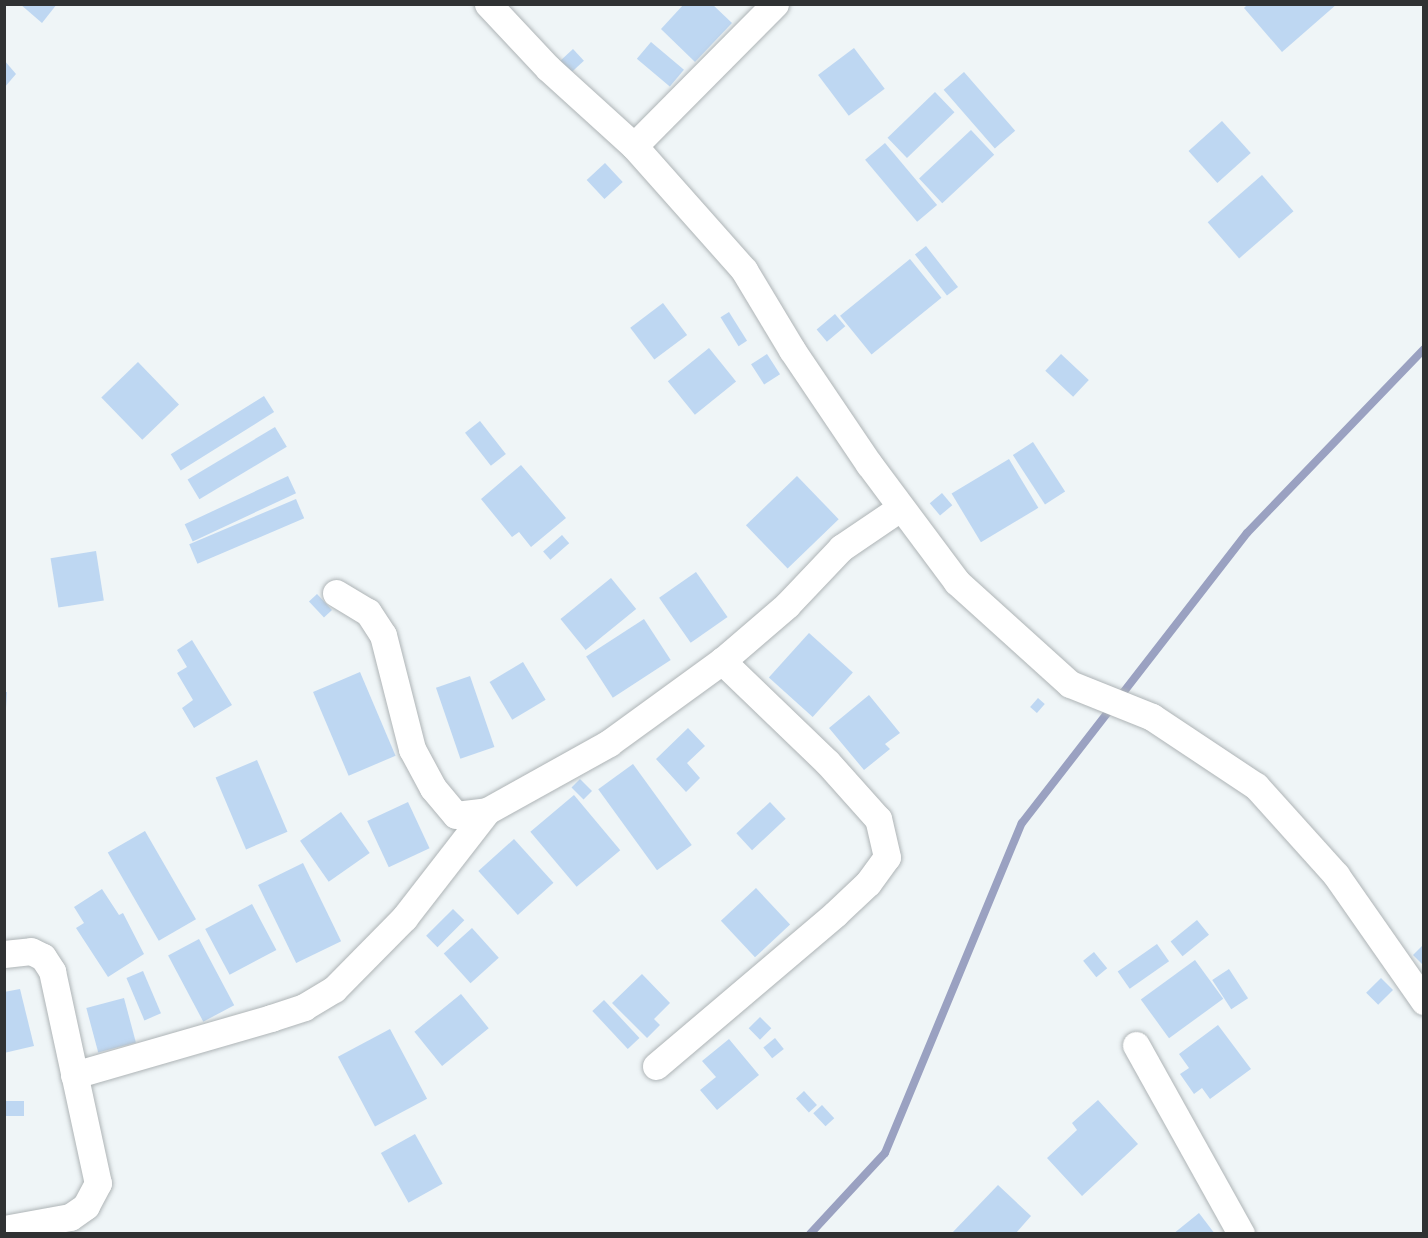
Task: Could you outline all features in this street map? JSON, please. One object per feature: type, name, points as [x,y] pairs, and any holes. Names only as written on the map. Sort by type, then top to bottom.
[{"type":"street","points":[[488,4],[517,14],[548,68],[634,146],[744,270],[792,351],[900,508],[957,582],[1047,667],[1070,684],[1152,717],[1256,786],[1336,875],[1424,1001]]},
{"type":"street","points":[[634,146],[775,4]]},
{"type":"street","points":[[336,593],[368,612],[383,634],[412,749],[433,788],[456,815],[487,811],[609,742],[722,661],[787,605],[841,548],[900,508]]},
{"type":"street","points":[[656,1065],[835,914],[868,883],[887,857],[878,819],[827,762],[722,661]]},
{"type":"street","points":[[74,1075],[271,1018],[304,1007],[334,989],[404,918],[487,811]]},
{"type":"street","points":[[4,954],[31,951],[49,963],[96,1172],[94,1194],[86,1206],[70,1217],[4,1229]]},
{"type":"street","points":[[1136,1045],[1241,1233]]},
{"type":"building","points":[[20,4],[57,4],[42,23]]},
{"type":"building","points":[[684,4],[712,4],[732,23],[695,62],[661,29]]},
{"type":"building","points":[[1248,4],[1337,4],[1282,52],[1244,8]]},
{"type":"building","points":[[651,42],[684,70],[670,86],[637,59]]},
{"type":"building","points":[[854,48],[885,89],[849,116],[818,75]]},
{"type":"building","points":[[573,49],[584,61],[571,72],[561,61]]},
{"type":"building","points":[[4,60],[16,74],[4,88]]},
{"type":"building","points":[[964,72],[1015,131],[995,149],[944,90]]},
{"type":"building","points":[[935,92],[954,112],[907,158],[888,138]]},
{"type":"building","points":[[1222,121],[1251,153],[1217,183],[1189,151]]},
{"type":"building","points":[[971,130],[994,155],[942,203],[919,178]]},
{"type":"building","points":[[885,143],[937,205],[917,222],[865,160]]},
{"type":"building","points":[[605,163],[623,182],[604,199],[587,180]]},
{"type":"building","points":[[1262,175],[1293,211],[1239,258],[1208,222]]},
{"type":"building","points":[[926,246],[958,287],[947,296],[915,255]]},
{"type":"building","points":[[910,259],[941,298],[872,354],[840,316]]},
{"type":"building","points":[[663,303],[687,335],[654,360],[630,328]]},
{"type":"building","points":[[729,312],[747,341],[739,346],[721,317]]},
{"type":"building","points":[[835,314],[845,326],[827,342],[817,329]]},
{"type":"building","points":[[709,348],[736,381],[695,415],[668,381]]},
{"type":"building","points":[[767,354],[780,374],[764,384],[751,364]]},
{"type":"building","points":[[1061,354],[1089,380],[1073,397],[1045,371]]},
{"type":"building","points":[[138,362],[179,404],[142,440],[101,397]]},
{"type":"building","points":[[264,396],[274,412],[181,470],[171,454]]},
{"type":"building","points":[[480,421],[506,454],[491,466],[465,433]]},
{"type":"building","points":[[275,427],[287,447],[199,499],[188,480]]},
{"type":"building","points":[[1033,442],[1065,491],[1045,505],[1013,455]]},
{"type":"building","points":[[1009,459],[1038,508],[981,542],[952,494]]},
{"type":"building","points":[[521,465],[566,518],[531,547],[519,532],[512,537],[481,499]]},
{"type":"building","points":[[288,476],[296,493],[193,541],[185,524]]},
{"type":"building","points":[[797,476],[839,519],[788,568],[746,525]]},
{"type":"building","points":[[942,493],[952,505],[940,516],[930,503]]},
{"type":"building","points":[[296,499],[304,518],[197,564],[189,544]]},
{"type":"building","points":[[562,535],[569,543],[550,560],[543,551]]},
{"type":"building","points":[[96,551],[104,600],[58,608],[51,558]]},
{"type":"building","points":[[696,572],[728,617],[691,643],[659,598]]},
{"type":"building","points":[[611,578],[636,609],[586,650],[560,619]]},
{"type":"building","points":[[317,594],[332,610],[324,618],[309,602]]},
{"type":"building","points":[[644,619],[671,660],[613,698],[586,657]]},
{"type":"building","points":[[809,633],[853,672],[813,717],[769,678]]},
{"type":"building","points":[[192,640],[232,705],[194,728],[182,708],[193,700],[177,673],[187,667],[177,650]]},
{"type":"building","points":[[523,662],[546,700],[512,720],[490,682]]},
{"type":"building","points":[[360,672],[396,756],[349,776],[313,692]]},
{"type":"building","points":[[470,676],[494,747],[460,759],[436,688]]},
{"type":"building","points":[[4,692],[7,692],[6,708],[4,708]]},
{"type":"building","points":[[869,695],[900,733],[885,744],[890,749],[864,770],[829,728]]},
{"type":"building","points":[[1038,698],[1045,704],[1037,713],[1030,707]]},
{"type":"building","points":[[688,728],[705,746],[687,763],[700,778],[686,792],[656,759]]},
{"type":"building","points":[[257,760],[287,832],[246,849],[216,778]]},
{"type":"building","points":[[633,764],[692,845],[657,870],[598,789]]},
{"type":"building","points":[[580,779],[592,791],[584,800],[572,787]]},
{"type":"building","points":[[574,795],[620,850],[577,887],[530,832]]},
{"type":"building","points":[[408,802],[430,848],[389,867],[367,821]]},
{"type":"building","points":[[770,802],[786,819],[752,850],[736,833]]},
{"type":"building","points":[[341,812],[370,853],[329,882],[300,841]]},
{"type":"building","points":[[145,831],[196,919],[159,941],[108,852]]},
{"type":"building","points":[[514,839],[553,883],[518,915],[478,871]]},
{"type":"building","points":[[303,863],[341,941],[296,963],[258,885]]},
{"type":"building","points":[[756,888],[790,925],[755,957],[721,921]]},
{"type":"building","points":[[102,889],[119,915],[123,913],[144,954],[108,977],[76,928],[84,923],[74,907]]},
{"type":"building","points":[[252,904],[276,950],[230,975],[205,929]]},
{"type":"building","points":[[453,909],[464,920],[437,947],[426,936]]},
{"type":"building","points":[[1197,920],[1209,935],[1183,956],[1171,941]]},
{"type":"building","points":[[472,928],[499,958],[471,983],[444,953]]},
{"type":"building","points":[[199,939],[234,1005],[203,1022],[168,955]]},
{"type":"building","points":[[1157,944],[1169,961],[1130,989],[1118,972]]},
{"type":"building","points":[[1424,944],[1424,966],[1413,955]]},
{"type":"building","points":[[1094,952],[1107,968],[1096,977],[1083,961]]},
{"type":"building","points":[[1195,960],[1223,999],[1169,1038],[1141,999]]},
{"type":"building","points":[[1229,969],[1248,998],[1231,1009],[1212,980]]},
{"type":"building","points":[[143,971],[161,1013],[144,1020],[126,978]]},
{"type":"building","points":[[642,974],[670,1003],[654,1019],[660,1025],[647,1038],[612,1003]]},
{"type":"building","points":[[1381,978],[1393,990],[1378,1005],[1366,993]]},
{"type":"building","points":[[20,989],[34,1046],[4,1053],[4,992]]},
{"type":"building","points":[[461,994],[489,1028],[442,1066],[414,1032]]},
{"type":"building","points":[[124,998],[136,1042],[98,1053],[86,1008]]},
{"type":"building","points":[[604,1000],[639,1038],[628,1049],[592,1011]]},
{"type":"building","points":[[760,1017],[771,1028],[760,1040],[749,1028]]},
{"type":"building","points":[[1218,1025],[1251,1069],[1210,1099],[1202,1088],[1194,1094],[1180,1074],[1189,1068],[1179,1054]]},
{"type":"building","points":[[390,1029],[427,1099],[375,1126],[338,1057]]},
{"type":"building","points":[[775,1038],[784,1049],[772,1058],[763,1047]]},
{"type":"building","points":[[729,1039],[759,1075],[717,1110],[700,1090],[716,1077],[702,1061]]},
{"type":"building","points":[[804,1091],[817,1105],[809,1112],[796,1099]]},
{"type":"building","points":[[1098,1100],[1138,1144],[1082,1196],[1047,1158],[1077,1130],[1072,1123]]},
{"type":"building","points":[[4,1101],[24,1101],[24,1116],[4,1116]]},
{"type":"building","points":[[822,1105],[834,1118],[825,1126],[813,1113]]},
{"type":"building","points":[[415,1134],[443,1184],[409,1203],[381,1153]]},
{"type":"building","points":[[998,1185],[1031,1216],[1015,1234],[951,1234]]},
{"type":"building","points":[[1199,1213],[1215,1234],[1173,1234]]},
{"type":"waterway","points":[[810,1234],[885,1153],[1022,823],[1247,533],[1424,349]]}]
